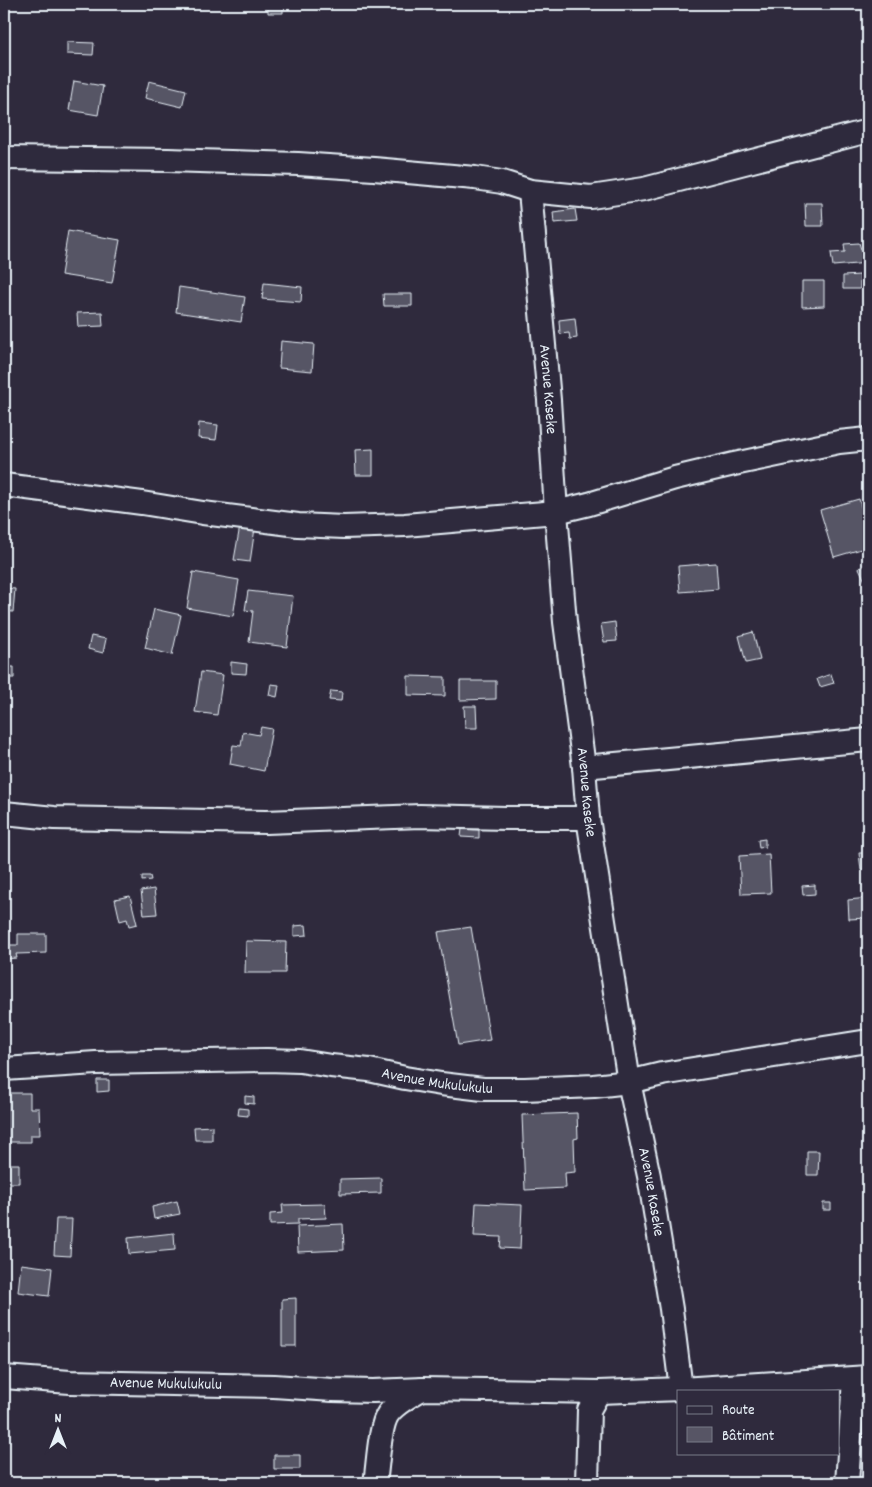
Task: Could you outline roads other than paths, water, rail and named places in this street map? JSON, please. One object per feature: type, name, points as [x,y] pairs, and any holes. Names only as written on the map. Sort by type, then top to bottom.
[{"type":"street","points":[[4,158],[298,164],[475,178],[502,182],[530,190],[590,197],[634,191],[868,131]]},
{"type":"street","name":"Avenue Kaseke","points":[[530,190],[549,400],[565,622],[584,767],[588,818],[629,1082],[645,1157],[671,1308],[681,1389]]},
{"type":"street","points":[[4,485],[70,492],[202,513],[298,525],[344,527],[406,525],[556,512],[675,478],[734,464],[839,442],[868,439]]},
{"type":"street","points":[[584,767],[868,740]]},
{"type":"street","points":[[4,813],[54,818],[266,822],[420,816],[588,818]]},
{"type":"street","name":"Avenue Mukulukulu","points":[[4,1069],[96,1064],[300,1061],[369,1070],[441,1084],[483,1089],[526,1089],[584,1087],[629,1082],[662,1074],[868,1040]]},
{"type":"street","name":"Avenue Mukulukulu","points":[[4,1377],[70,1382],[274,1386],[372,1391],[423,1388],[599,1392],[861,1378]]},
{"type":"street","points":[[847,1483],[861,1378]]},
{"type":"street","points":[[375,1483],[383,1425],[387,1415],[395,1406],[423,1388]]},
{"type":"street","points":[[587,1483],[589,1410],[599,1392]]}]
